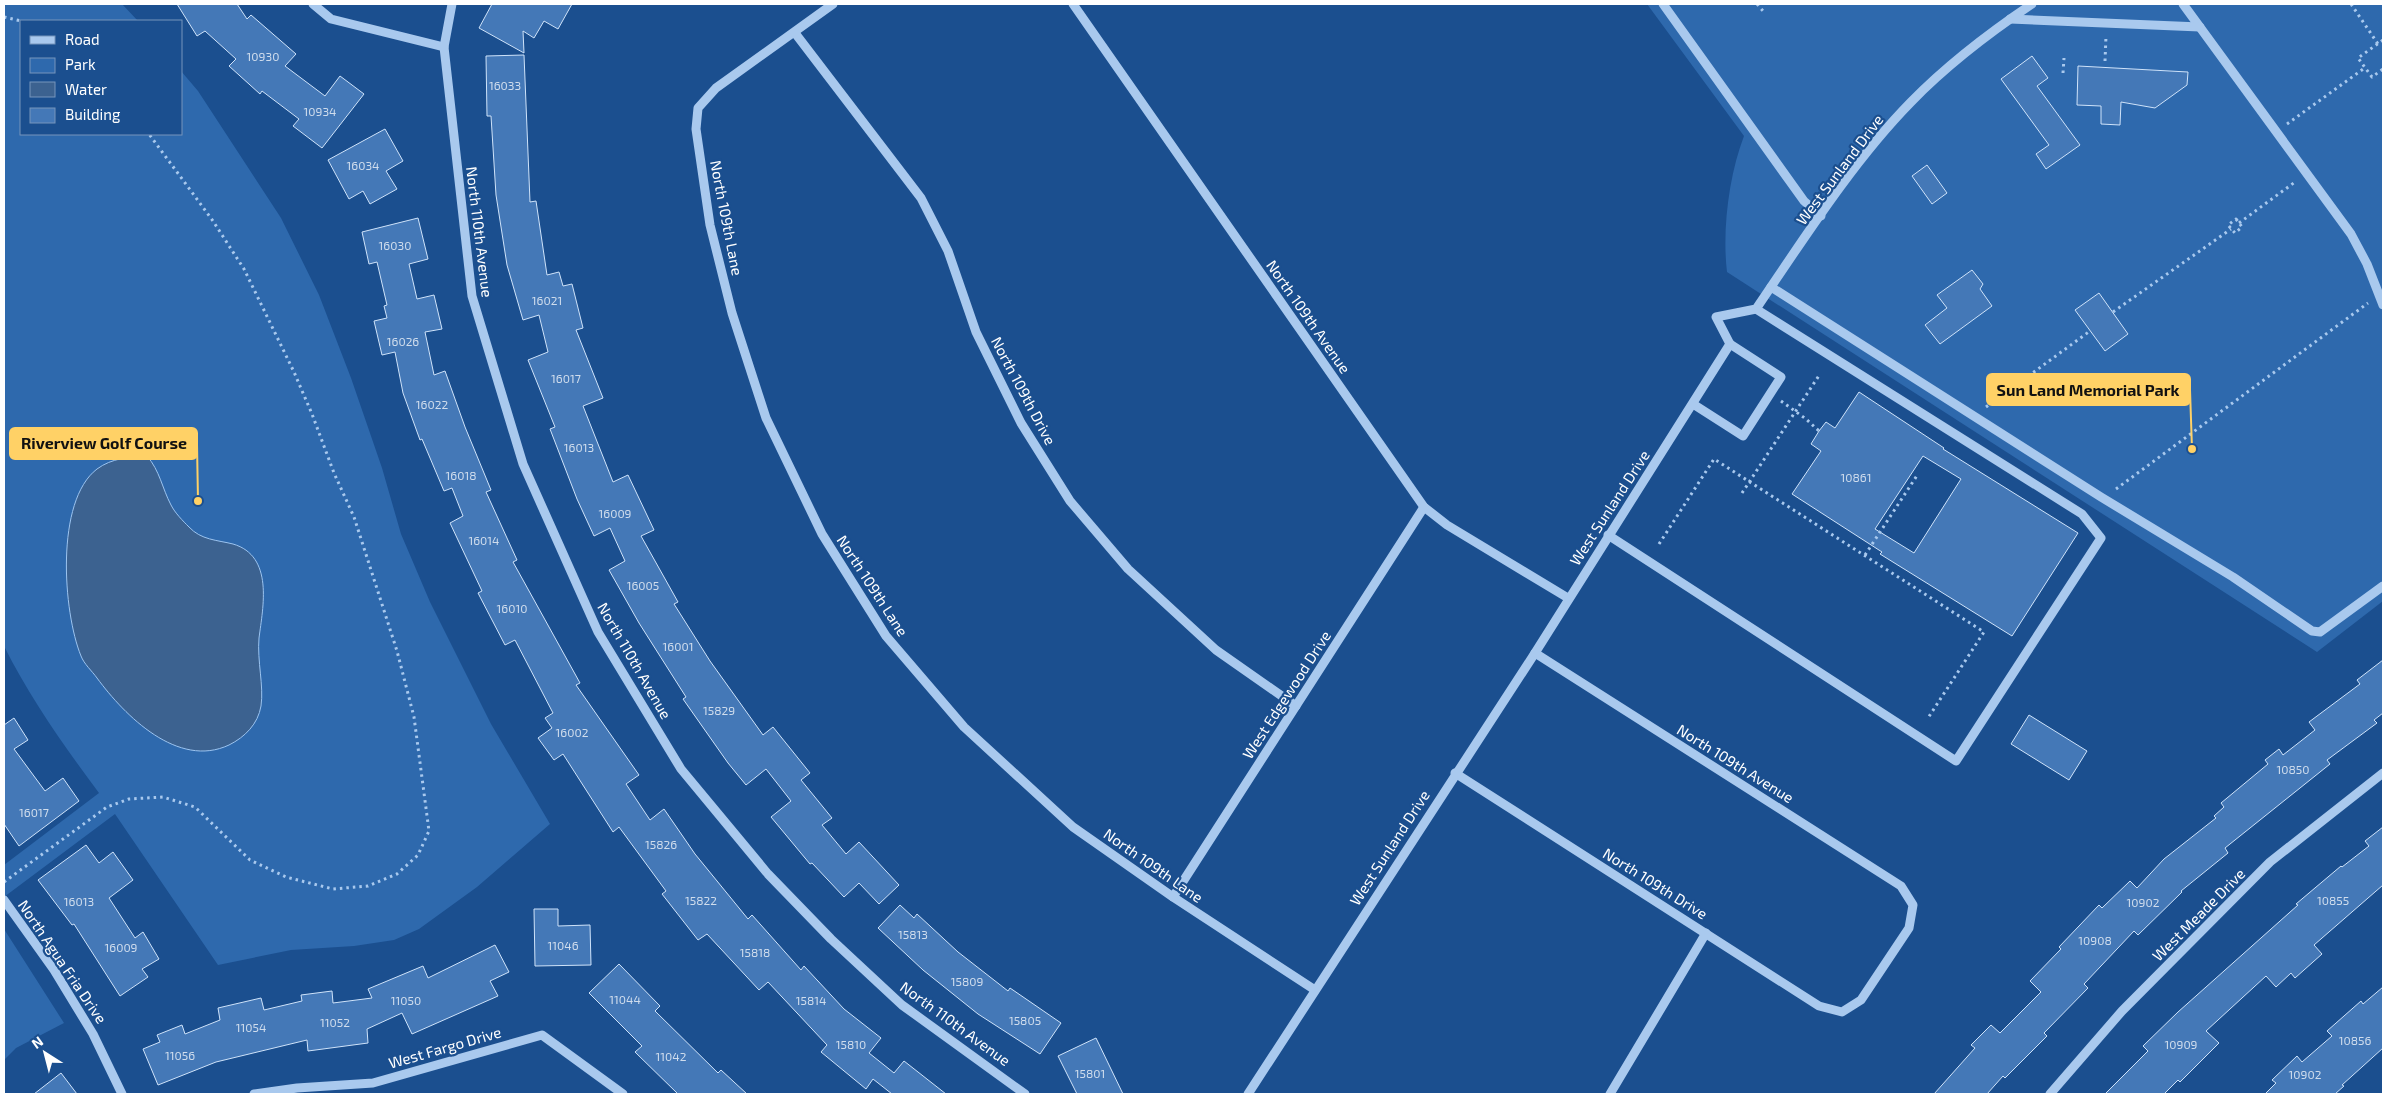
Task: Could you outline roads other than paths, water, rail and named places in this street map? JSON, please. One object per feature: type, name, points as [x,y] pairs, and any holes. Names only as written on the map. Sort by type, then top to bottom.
[{"type":"street","points":[[313,4],[331,19],[444,47]]},
{"type":"street","name":"North 110th Avenue","points":[[452,4],[444,47],[472,296],[523,464],[598,632],[681,769],[768,874],[831,939],[902,1005],[1025,1094]]},
{"type":"street","points":[[795,33],[833,4]]},
{"type":"street","name":"North 109th Avenue","points":[[1073,4],[1424,507],[1447,525],[1568,598]]},
{"type":"street","points":[[1663,4],[1804,201],[1821,216]]},
{"type":"street","name":"West Sunland Drive","points":[[1756,309],[1878,139],[1911,102],[1951,65],[2032,4]]},
{"type":"street","points":[[2183,4],[2351,234],[2367,264],[2383,305]]},
{"type":"street","points":[[2010,19],[2200,27]]},
{"type":"street","name":"North 109th Lane","points":[[795,33],[716,88],[698,108],[696,129],[710,226],[732,313],[766,418],[822,534],[886,636],[964,727],[1073,827],[1173,897],[1316,990]]},
{"type":"street","name":"North 109th Drive","points":[[795,33],[922,198],[948,251],[976,332],[1021,423],[1070,501],[1128,569],[1216,650],[1296,706]]},
{"type":"street","points":[[1771,287],[2103,499],[2233,577],[2312,631],[2320,632],[2383,586]]},
{"type":"street","points":[[1608,535],[1956,761],[2101,538],[2082,514],[1756,309],[1716,317],[1730,344],[1781,377],[1743,436],[1693,404]]},
{"type":"street","name":"West Sunland Drive","points":[[1248,1094],[1455,773],[1535,653],[1730,344]]},
{"type":"street","name":"West Edgewood Drive","points":[[1173,897],[1424,507]]},
{"type":"street","name":"North 109th Avenue","points":[[1535,653],[1901,886],[1913,905],[1909,928],[1862,1000],[1842,1012]]},
{"type":"street","name":"West Meade Drive","points":[[2050,1094],[2122,1011],[2270,862],[2383,772]]},
{"type":"street","name":"North 109th Drive","points":[[1455,773],[1819,1006],[1842,1012]]},
{"type":"street","name":"North Agua Fria Drive","points":[[4,900],[54,970],[89,1027],[122,1094]]},
{"type":"street","points":[[1610,1094],[1706,933]]},
{"type":"street","name":"West Fargo Drive","points":[[254,1094],[297,1088],[373,1083],[542,1035],[623,1094]]},
{"type":"water","points":[[147,456],[155,468],[168,499],[179,517],[199,535],[233,544],[246,550],[255,559],[263,584],[259,638],[262,690],[259,713],[254,724],[240,738],[229,745],[210,751],[191,750],[172,744],[154,735],[138,722],[122,708],[86,665],[75,637],[70,613],[66,558],[74,506],[84,484],[97,469],[115,460]]},
{"type":"place","name":"Sun Land Memorial Park","points":[[2192,449]]},
{"type":"place","name":"Riverview Golf Course","points":[[198,501]]}]
